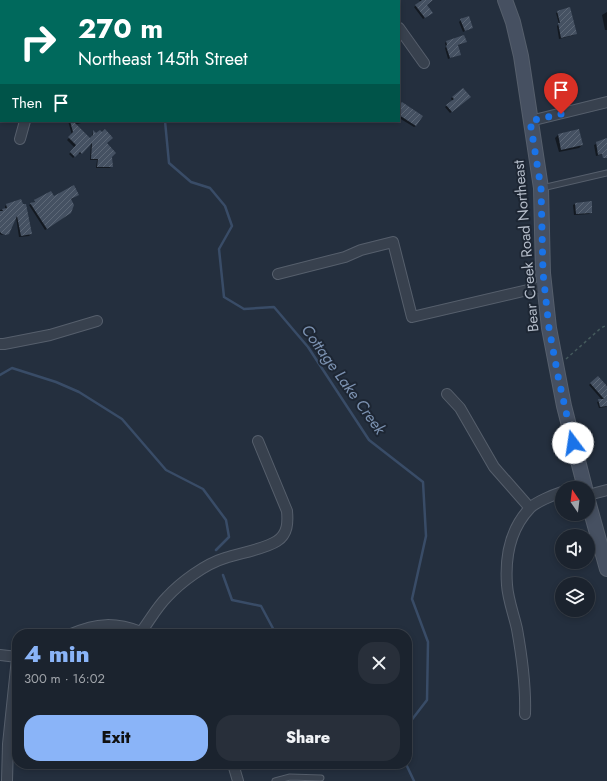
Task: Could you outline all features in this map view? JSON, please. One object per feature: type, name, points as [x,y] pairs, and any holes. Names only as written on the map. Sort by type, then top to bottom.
[{"type":"street","name":"Bear Creek Road Northeast","points":[[505,0],[513,22],[521,56],[541,188],[541,237],[549,328],[564,406],[581,481]]},
{"type":"street","points":[[400,29],[424,63]]},
{"type":"street","points":[[530,121],[607,102]]},
{"type":"street","points":[[20,139],[25,122]]},
{"type":"street","points":[[278,274],[393,242],[412,317],[545,286]]},
{"type":"street","points":[[0,344],[50,335],[97,321]]},
{"type":"street","points":[[447,394],[460,408],[494,467],[530,508]]},
{"type":"street","points":[[145,629],[166,597],[195,573],[223,558],[274,542],[286,532],[288,522],[287,511],[258,441]]},
{"type":"street","points":[[595,490],[607,490]]},
{"type":"street","points":[[525,714],[526,693],[517,629],[507,586],[507,556],[517,526],[530,508],[555,494]]},
{"type":"street","points":[[594,521],[606,562]]},
{"type":"street","points":[[85,629],[94,626],[113,624],[126,626],[133,629]]},
{"type":"street","points":[[0,655],[12,656]]},
{"type":"street","points":[[7,781],[8,744],[12,705]]},
{"type":"street","points":[[234,769],[238,781]]},
{"type":"lane","points":[[541,188],[607,173]]},
{"type":"lane","points":[[278,780],[290,777],[321,778]]},
{"type":"path","points":[[555,362],[567,359],[601,328],[607,325]]},
{"type":"building","points":[[422,0],[433,0],[427,5],[433,13],[425,18],[415,5]]},
{"type":"building","points":[[570,7],[577,34],[561,38],[558,23],[560,23],[557,11]]},
{"type":"building","points":[[469,16],[473,28],[465,31],[460,19]]},
{"type":"building","points":[[464,35],[467,42],[458,45],[461,55],[450,58],[446,41]]},
{"type":"building","points":[[463,88],[471,97],[452,112],[446,105],[454,99],[452,97]]},
{"type":"building","points":[[402,102],[423,116],[416,126],[400,116],[400,105]]},
{"type":"building","points":[[70,122],[74,122],[90,138],[93,135],[93,130],[96,133],[100,130],[102,132],[105,129],[113,138],[107,143],[116,153],[112,157],[113,167],[97,167],[98,159],[91,159],[92,143],[82,154],[80,152],[75,157],[70,152],[76,145],[68,137],[73,132]]},
{"type":"building","points":[[579,129],[583,145],[561,150],[558,134]]},
{"type":"building","points":[[607,138],[607,158],[603,158],[602,154],[598,155],[596,142]]},
{"type":"building","points":[[74,185],[79,195],[71,199],[74,205],[71,213],[47,229],[30,203],[35,202],[34,200],[51,191],[54,196]]},
{"type":"building","points":[[21,199],[23,204],[26,204],[32,234],[21,236],[17,216],[9,234],[2,234],[0,232],[0,211],[7,208],[6,204]]},
{"type":"building","points":[[592,201],[592,213],[576,214],[575,203]]},
{"type":"building","points":[[598,376],[607,386],[607,406],[600,407],[598,399],[604,399],[590,383]]},
{"type":"waterway","name":"Cottage Lake Creek","points":[[165,122],[169,163],[191,182],[210,188],[225,206],[232,226],[219,249],[224,297],[244,309],[274,307],[308,347],[369,440],[423,482],[426,536],[412,599],[428,642],[427,700],[412,720]]},
{"type":"waterway","points":[[0,375],[12,368],[56,382],[79,392],[122,419],[166,470],[203,489],[226,520],[229,537],[216,550]]},
{"type":"waterway","points":[[223,575],[232,600],[261,606],[273,629]]},
{"type":"waterway","name":"Cottage Lake Creek","points":[[408,769],[414,781]]},
{"type":"route","points":[[561,114],[530,121],[541,188],[543,273],[549,328],[564,406],[573,443]]}]
